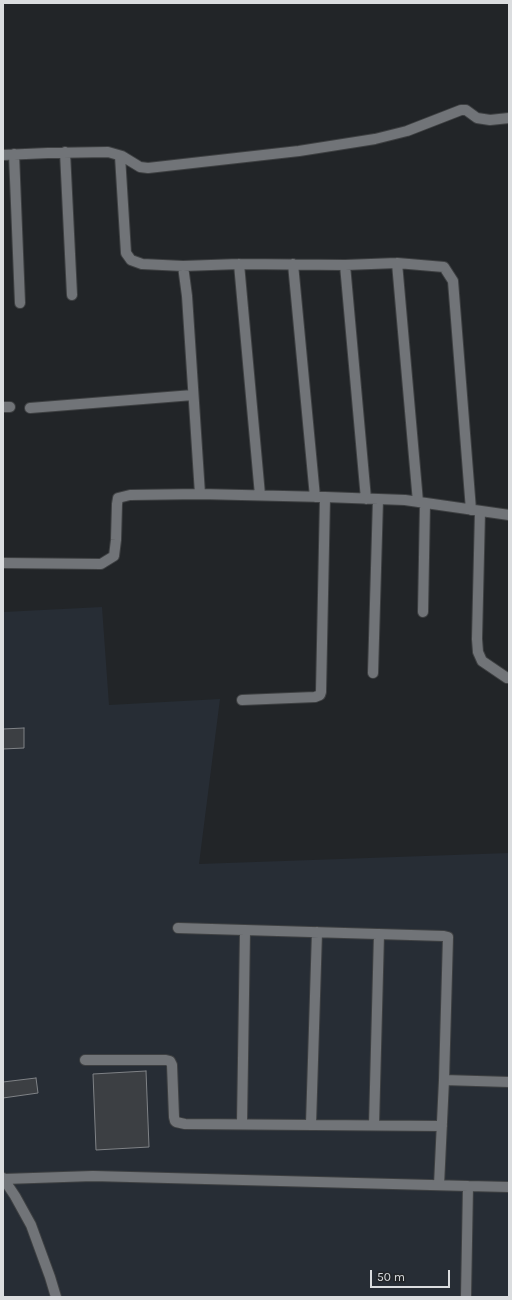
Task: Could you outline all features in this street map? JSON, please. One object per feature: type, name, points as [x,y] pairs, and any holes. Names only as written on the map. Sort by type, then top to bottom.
[{"type":"street","points":[[3,155],[65,152],[108,152],[120,156],[140,167],[148,168],[299,151],[375,139],[407,131],[461,110],[466,110],[477,118],[490,120],[509,118]]},
{"type":"street","points":[[65,152],[72,295]]},
{"type":"street","points":[[14,154],[20,303]]},
{"type":"street","points":[[120,156],[126,253],[131,260],[142,264],[183,266],[239,264],[345,265],[397,263],[444,267],[453,281],[475,510],[478,652],[482,661],[507,678]]},
{"type":"street","points":[[397,263],[422,503],[423,612]]},
{"type":"street","points":[[239,264],[260,495]]},
{"type":"street","points":[[242,700],[315,697],[320,695],[321,692],[320,497],[293,264]]},
{"type":"street","points":[[345,265],[366,498]]},
{"type":"street","points":[[183,266],[187,296],[200,494]]},
{"type":"street","points":[[30,408],[193,395]]},
{"type":"street","points":[[3,562],[101,564],[114,556],[118,498],[130,495],[200,494],[366,498],[422,503],[509,515]]},
{"type":"street","points":[[373,673],[378,499]]},
{"type":"street","points":[[178,928],[448,937],[439,1185]]},
{"type":"street","points":[[242,1124],[245,931]]},
{"type":"street","points":[[311,1124],[317,932]]},
{"type":"street","points":[[374,1125],[379,934]]},
{"type":"street","points":[[85,1060],[170,1061],[172,1065],[174,1117],[176,1122],[185,1124],[442,1126]]},
{"type":"street","points":[[444,1080],[509,1082]]},
{"type":"street","points":[[3,1179],[93,1176],[509,1187]]},
{"type":"street","points":[[3,1179],[15,1196],[31,1225],[56,1297]]},
{"type":"street","points":[[466,1297],[468,1186]]},
{"type":"shaded area","points":[[102,607],[109,705],[220,699],[199,864],[509,853],[509,1297],[3,1297],[3,612]]},
{"type":"building","points":[[24,728],[24,748],[3,749],[3,729]]},
{"type":"building","points":[[146,1071],[149,1147],[96,1150],[93,1074]]},
{"type":"building","points":[[36,1078],[38,1093],[3,1098],[3,1082]]}]
